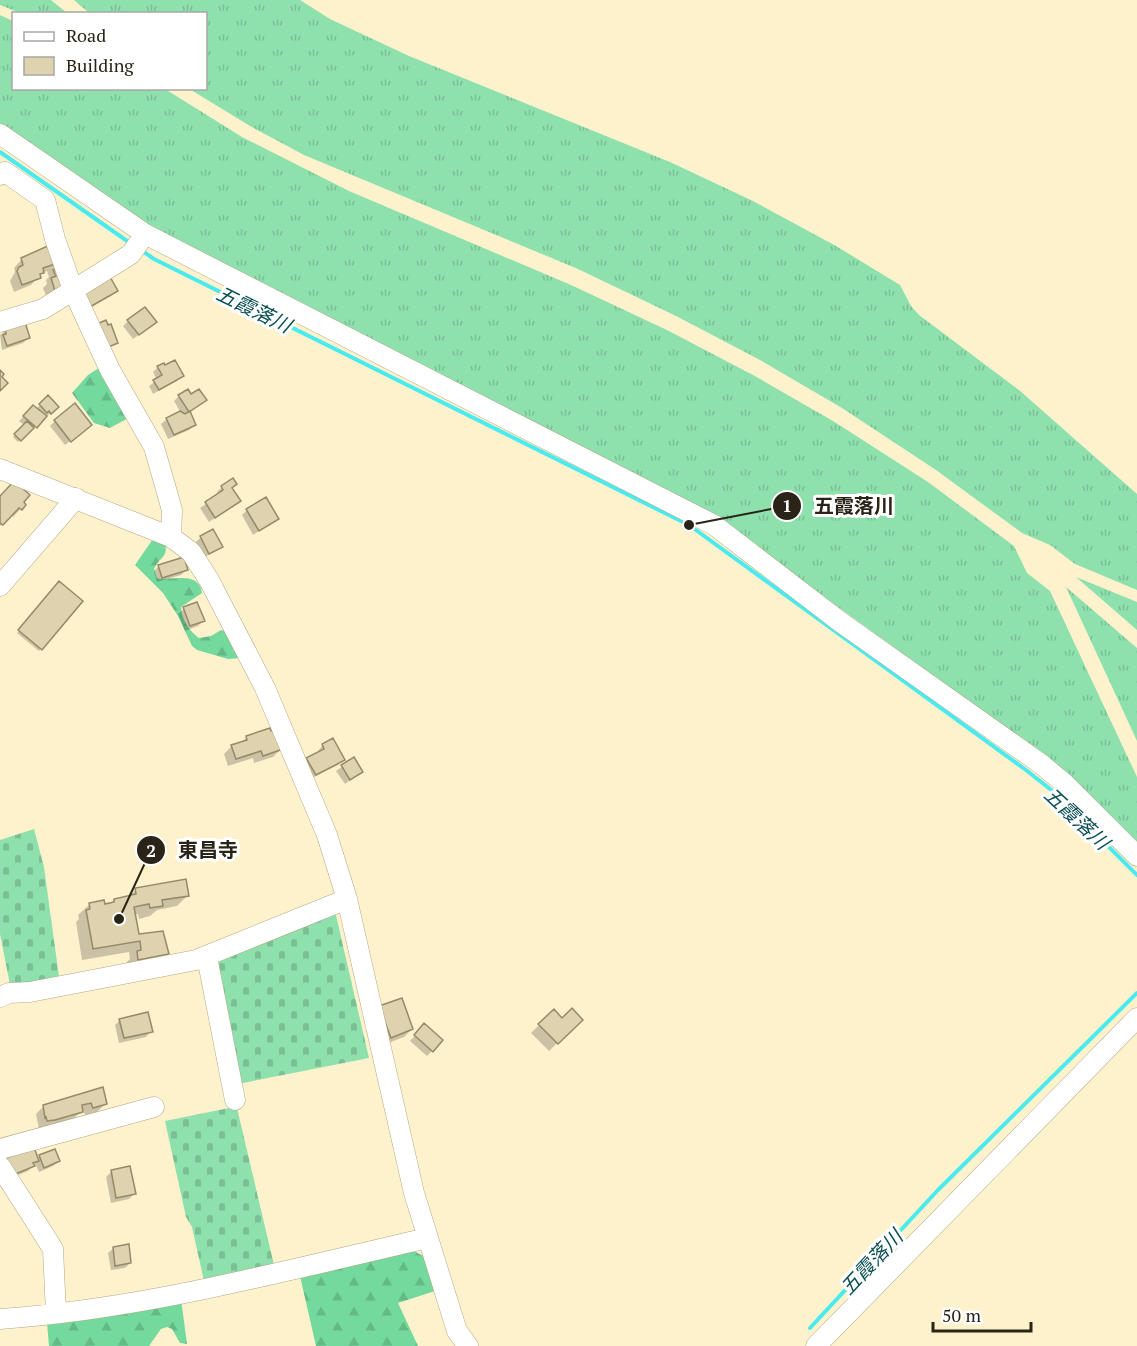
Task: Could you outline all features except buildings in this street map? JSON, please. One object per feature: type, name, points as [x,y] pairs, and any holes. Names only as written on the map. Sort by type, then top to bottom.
[{"type":"street","points":[[0,134],[139,242],[714,525],[839,621],[1054,774],[1137,856]]},
{"type":"street","points":[[0,175],[5,172],[45,200],[55,239],[73,290],[110,370],[154,447],[172,510],[171,537]]},
{"type":"street","points":[[0,322],[43,309],[139,242]]},
{"type":"street","points":[[0,469],[171,537],[191,552],[209,580],[265,688],[327,835],[347,899],[414,1193],[456,1331],[468,1346]]},
{"type":"street","points":[[0,586],[76,498]]},
{"type":"street","points":[[0,997],[9,993],[30,992],[207,957],[347,899]]},
{"type":"street","points":[[207,957],[235,1100]]},
{"type":"street","points":[[816,1346],[1137,1018]]},
{"type":"street","points":[[0,1149],[154,1107]]},
{"type":"street","points":[[0,1166],[53,1249],[56,1313]]},
{"type":"street","points":[[0,1319],[177,1295],[428,1238]]},
{"type":"green space","points":[[0,0],[51,0],[66,12],[18,12],[0,5]]},
{"type":"green space","points":[[74,0],[300,0],[330,19],[409,56],[670,162],[753,201],[836,246],[900,285],[911,306],[919,315],[1019,390],[1137,494],[1137,590],[1075,564],[1050,545],[1022,533],[936,470],[842,408],[760,360],[578,269],[304,155],[191,90],[207,90],[207,12],[88,12]]},
{"type":"green space","points":[[0,15],[12,21],[12,90],[167,90],[242,137],[349,191],[571,285],[667,330],[753,375],[833,421],[928,482],[1014,546],[1027,573],[1050,591],[1137,777],[1137,845],[910,659],[715,518],[154,234],[0,128]]},
{"type":"green space","points":[[102,366],[132,416],[110,428],[94,423],[72,393],[88,375]]},
{"type":"green space","points":[[155,536],[164,541],[166,546],[165,553],[154,569],[157,578],[192,579],[200,586],[202,593],[181,607],[184,621],[189,629],[199,638],[211,636],[221,630],[225,631],[242,658],[228,659],[197,650],[192,646],[178,616],[163,593],[135,565]]},
{"type":"green space","points":[[1076,577],[1137,602],[1137,630]]},
{"type":"green space","points":[[1066,587],[1137,648],[1137,741]]},
{"type":"green space","points":[[34,829],[44,867],[60,984],[10,985],[0,934],[0,840]]},
{"type":"green space","points":[[335,911],[369,1058],[238,1084],[212,962]]},
{"type":"green space","points":[[237,1108],[274,1265],[204,1281],[192,1227],[186,1217],[165,1121]]},
{"type":"green space","points":[[412,1250],[425,1257],[435,1291],[398,1303],[418,1346],[316,1346],[300,1276]]},
{"type":"green space","points":[[181,1299],[187,1344],[180,1343],[172,1329],[167,1327],[161,1329],[149,1346],[49,1346],[47,1323]]},
{"type":"waterway","name":"五霞落川","points":[[0,152],[130,243]]},
{"type":"waterway","name":"五霞落川","points":[[141,250],[154,259],[689,525],[1026,770],[1055,793],[1137,875]]},
{"type":"waterway","name":"五霞落川","points":[[810,1328],[938,1190],[1137,993]]},
{"type":"place","name":"五霞落川","points":[[689,525]]},
{"type":"place","name":"東昌寺","points":[[119,919]]}]
